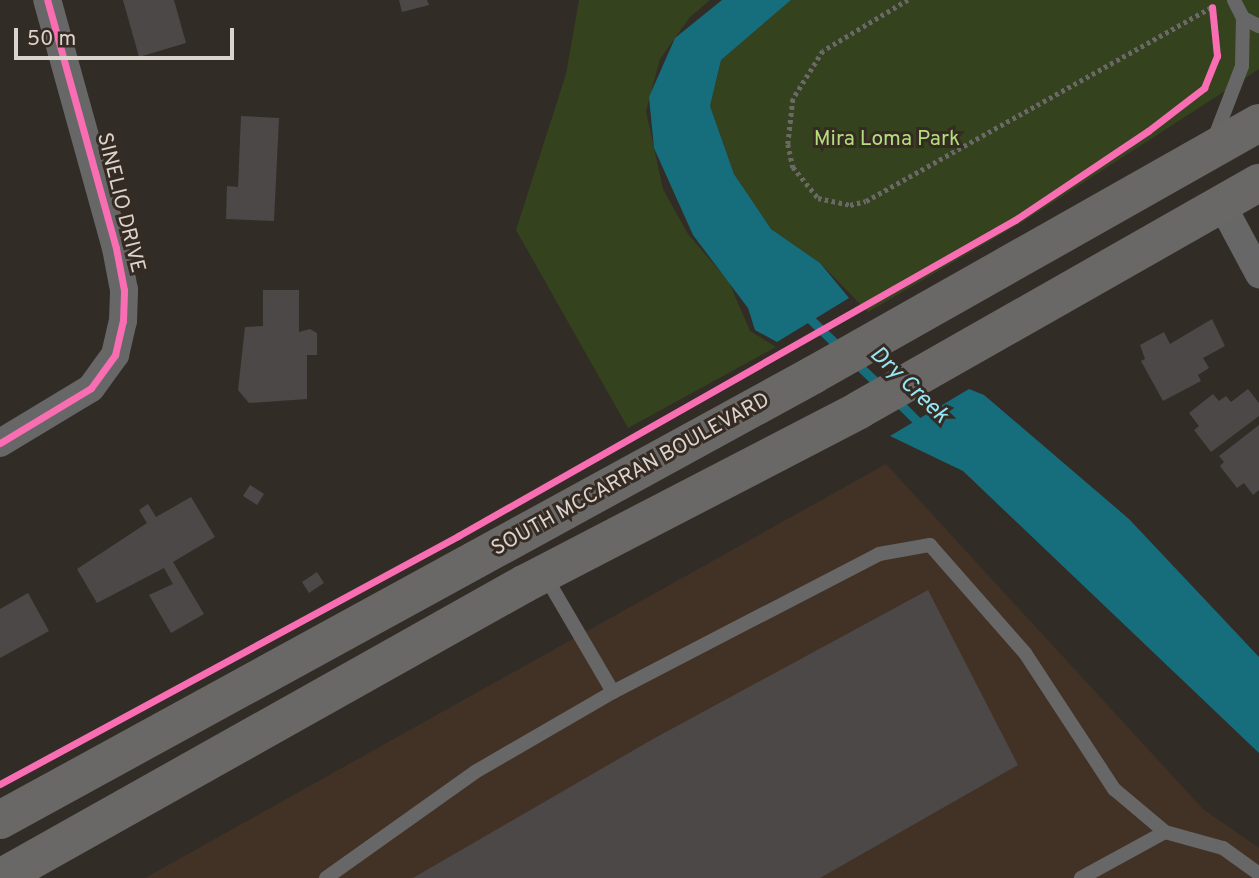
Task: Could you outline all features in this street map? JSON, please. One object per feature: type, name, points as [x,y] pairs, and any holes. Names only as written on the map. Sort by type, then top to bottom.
[{"type":"main road","name":"SOUTH MCCARRAN BOULEVARD","points":[[0,820],[893,331],[1259,122]]},
{"type":"main road","name":"SOUTH MCCARRAN BOULEVARD","points":[[0,878],[544,574],[859,410],[1259,183]]},
{"type":"street","name":"SINELIO DRIVE","points":[[0,443],[91,388],[115,355],[123,321],[124,290],[116,248],[47,0]]},
{"type":"street","points":[[1221,204],[1259,274]]},
{"type":"lane","points":[[1210,150],[1242,66],[1244,18],[1234,0]]},
{"type":"lane","points":[[1244,18],[1259,26]]},
{"type":"lane","points":[[326,878],[475,772],[613,692],[879,554],[930,545],[1025,653],[1114,789],[1165,832],[1223,848],[1259,874]]},
{"type":"lane","points":[[544,574],[613,692]]},
{"type":"lane","points":[[1081,878],[1165,832]]},
{"type":"path","points":[[908,0],[823,51],[793,99],[788,144],[793,167],[818,198],[850,205],[866,201],[1212,7],[1213,20]]},
{"type":"shaded area","points":[[886,464],[1203,809],[1259,848],[1259,878],[145,878]]},
{"type":"green space","points":[[579,0],[710,0],[690,17],[660,59],[646,111],[663,189],[688,234],[729,282],[750,331],[776,347],[628,428],[516,230],[566,74]]},
{"type":"green space","name":"Mira Loma Park","points":[[791,0],[1259,0],[1259,69],[1024,221],[868,312],[820,263],[771,229],[734,174],[710,106],[721,60]]},
{"type":"water","points":[[722,0],[791,0],[721,60],[710,106],[734,174],[771,229],[820,263],[849,298],[777,342],[755,330],[748,308],[693,235],[654,148],[649,97],[675,38]]},
{"type":"water","points":[[969,389],[984,395],[1129,519],[1259,657],[1259,753],[963,471],[890,436]]},
{"type":"building","points":[[123,0],[174,0],[186,43],[139,57]]},
{"type":"building","points":[[399,0],[427,0],[429,5],[402,12]]},
{"type":"building","points":[[241,116],[279,118],[274,221],[226,219],[227,186],[238,187]]},
{"type":"building","points":[[263,290],[299,290],[299,332],[310,329],[317,333],[317,355],[307,355],[307,399],[249,403],[238,390],[245,327],[263,326]]},
{"type":"building","points":[[1212,319],[1225,346],[1203,358],[1209,368],[1198,375],[1201,381],[1163,401],[1141,361],[1145,359],[1140,345],[1164,332],[1170,344]]},
{"type":"building","points":[[1248,389],[1259,403],[1259,416],[1211,452],[1194,430],[1199,426],[1189,413],[1213,394],[1219,401],[1226,396],[1231,402]]},
{"type":"building","points":[[1259,425],[1259,490],[1253,495],[1244,483],[1237,488],[1220,466],[1224,462],[1219,456]]},
{"type":"building","points":[[250,485],[264,494],[257,505],[243,496]]},
{"type":"building","points":[[191,497],[215,537],[173,562],[204,614],[171,633],[149,595],[173,584],[164,568],[97,603],[77,569],[147,523],[139,510],[148,504],[156,517]]},
{"type":"building","points":[[317,572],[324,583],[309,593],[302,582]]},
{"type":"building","points":[[928,590],[1018,765],[820,878],[413,878],[653,739]]},
{"type":"building","points":[[28,593],[49,631],[0,658],[0,609]]},
{"type":"waterway","name":"Dry Creek","points":[[804,313],[842,350]]},
{"type":"waterway","name":"Dry Creek","points":[[855,362],[880,386]]},
{"type":"waterway","name":"Dry Creek","points":[[896,400],[923,427]]},
{"type":"cycle path","points":[[0,443],[91,388],[115,355],[123,321],[124,290],[116,248],[47,0]]},
{"type":"cycle path","points":[[0,784],[458,536],[1015,220],[1148,131],[1204,88],[1217,56],[1212,7]]}]
